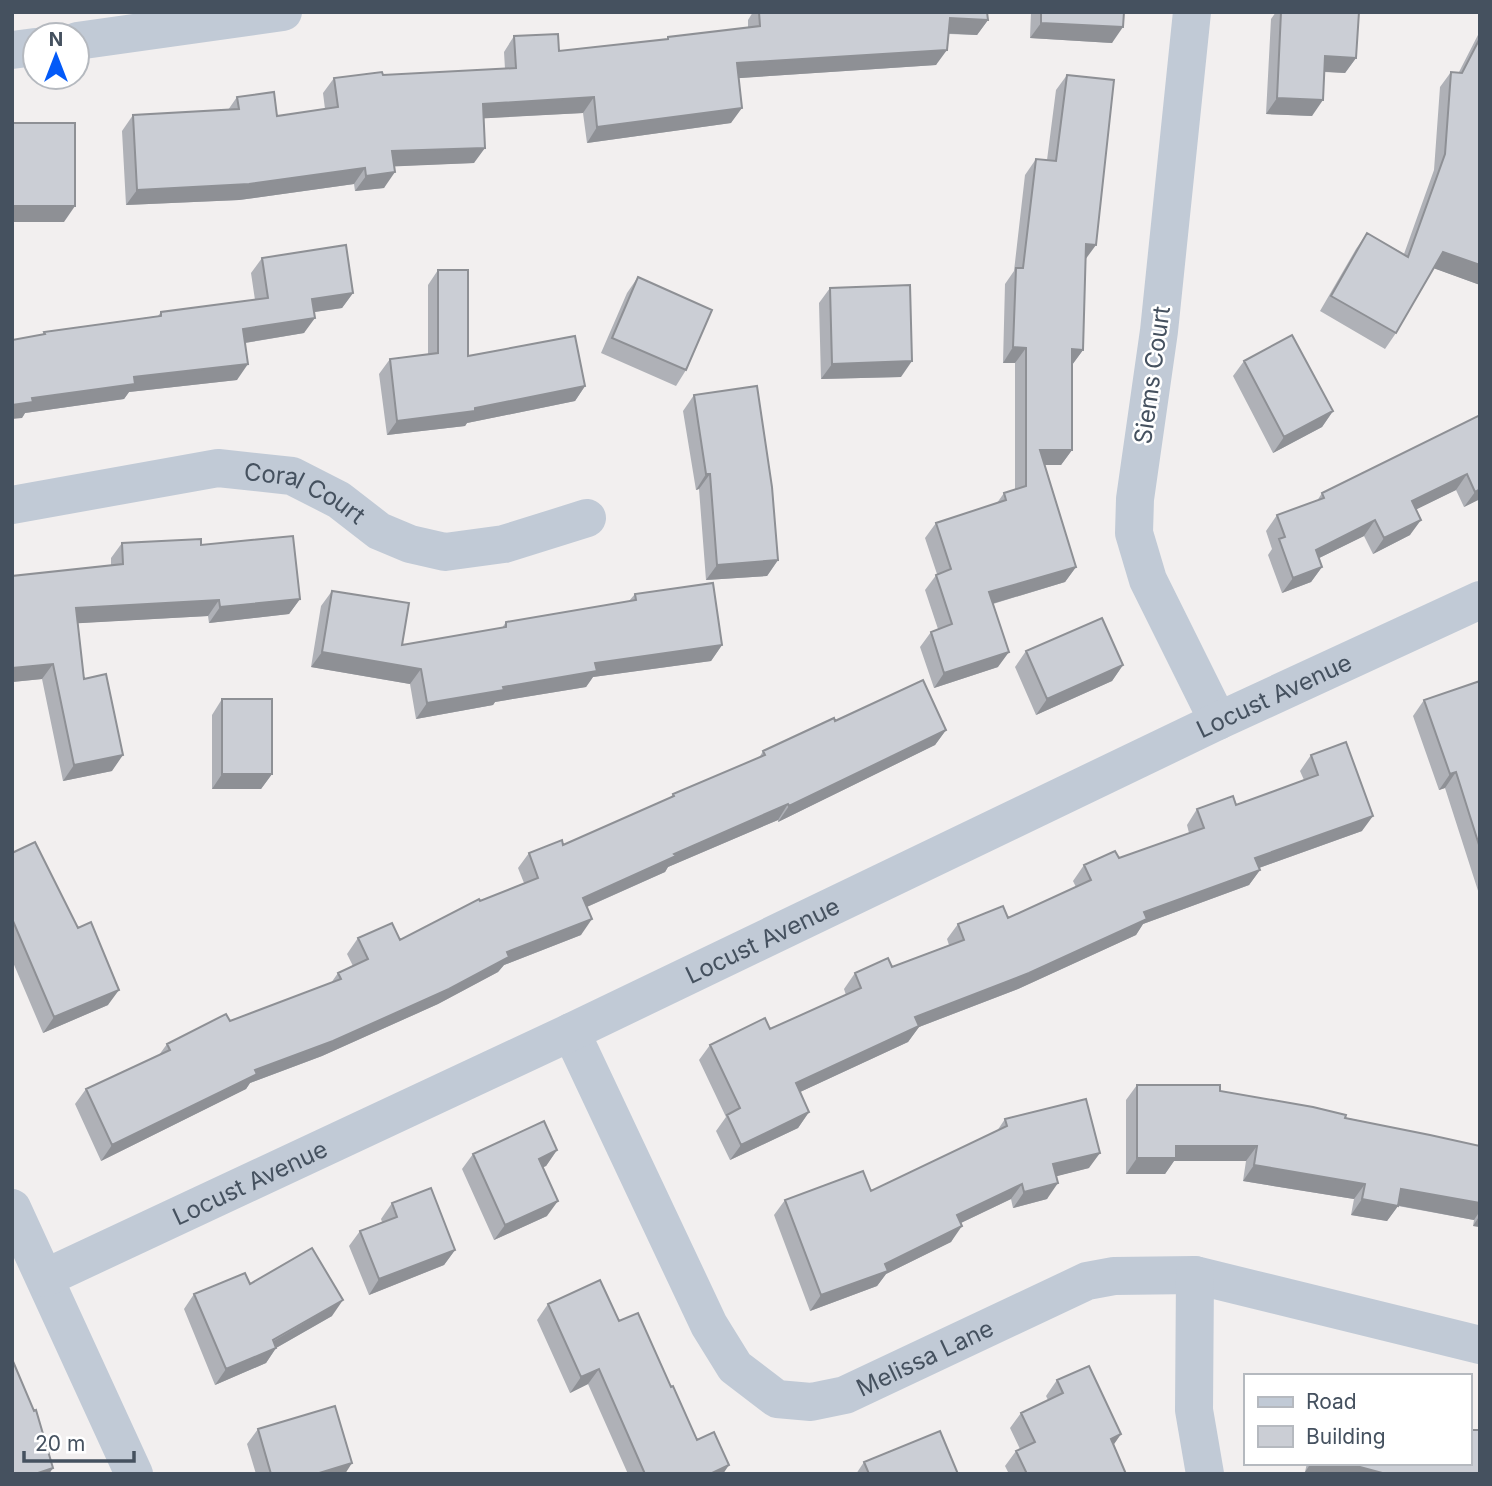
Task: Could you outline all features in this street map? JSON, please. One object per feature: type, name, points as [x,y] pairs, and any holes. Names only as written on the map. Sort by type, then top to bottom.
[{"type":"street","points":[[91,36],[283,12]]},
{"type":"street","name":"Siems Court","points":[[1192,12],[1159,331],[1135,499],[1134,533],[1148,580],[1218,721]]},
{"type":"street","name":"Coral Court","points":[[12,505],[218,468],[292,477],[339,500],[379,531],[410,544],[445,552],[504,544],[587,518]]},
{"type":"street","name":"Locust Avenue","points":[[45,1278],[571,1032],[1218,721],[1480,600]]},
{"type":"street","name":"Melissa Lane","points":[[571,1032],[709,1325],[735,1367],[777,1399],[811,1402],[845,1395],[1087,1281],[1114,1276],[1195,1275],[1480,1345]]},
{"type":"street","points":[[12,1208],[134,1474]]},
{"type":"street","points":[[1195,1275],[1194,1410],[1205,1474]]},
{"type":"building","points":[[759,12],[987,12],[988,20],[950,18],[947,50],[737,63],[742,108],[597,127],[594,97],[483,104],[485,148],[392,151],[395,172],[366,176],[365,168],[249,184],[137,190],[133,115],[239,109],[237,97],[274,92],[277,116],[338,107],[334,78],[382,72],[383,75],[516,68],[514,36],[558,34],[559,51],[760,26]]},
{"type":"building","points":[[1041,12],[1124,12],[1123,27],[1041,23]]},
{"type":"building","points":[[1281,12],[1359,12],[1356,58],[1325,56],[1323,100],[1277,98]]},
{"type":"building","points":[[1480,38],[1480,265],[1443,252],[1396,333],[1331,296],[1367,233],[1408,257],[1445,154],[1451,72],[1462,73]]},
{"type":"building","points":[[1067,75],[1114,80],[1096,245],[1086,244],[1083,350],[1072,349],[1072,450],[1040,450],[1076,567],[989,592],[1009,652],[944,673],[931,632],[952,624],[936,575],[951,569],[936,523],[1006,500],[1004,493],[1026,486],[1026,348],[1013,347],[1016,268],[1023,268],[1036,159],[1056,161]]},
{"type":"building","points":[[12,123],[75,123],[75,206],[12,206]]},
{"type":"building","points":[[346,245],[353,293],[312,299],[315,318],[243,329],[248,364],[134,377],[135,384],[32,398],[33,402],[12,405],[12,340],[45,334],[44,332],[161,316],[161,312],[268,298],[262,258]]},
{"type":"building","points":[[438,270],[468,270],[468,356],[575,336],[585,386],[475,408],[475,411],[397,421],[390,359],[438,353]]},
{"type":"building","points":[[638,277],[712,310],[686,370],[612,338]]},
{"type":"building","points":[[910,285],[912,361],[832,364],[830,288]]},
{"type":"building","points":[[1292,335],[1333,411],[1284,437],[1244,361]]},
{"type":"building","points":[[757,386],[772,487],[778,560],[717,565],[710,474],[706,474],[694,395]]},
{"type":"building","points":[[1480,415],[1480,489],[1475,492],[1467,474],[1412,501],[1421,520],[1384,538],[1375,520],[1316,550],[1322,567],[1293,578],[1279,539],[1285,537],[1277,515],[1324,498],[1322,493]]},
{"type":"building","points":[[293,536],[300,599],[220,607],[219,600],[76,608],[84,679],[106,674],[123,755],[74,765],[53,664],[12,668],[12,576],[123,564],[122,543],[201,539],[201,545]]},
{"type":"building","points":[[713,583],[722,645],[595,663],[597,671],[503,687],[504,690],[427,703],[421,669],[322,652],[332,591],[409,603],[402,645],[506,627],[506,622],[636,600],[635,594]]},
{"type":"building","points":[[1102,618],[1123,665],[1047,699],[1026,651]]},
{"type":"building","points":[[923,680],[946,730],[789,806],[788,804],[674,854],[676,856],[583,898],[592,919],[507,952],[509,957],[449,989],[333,1041],[255,1070],[257,1074],[112,1145],[86,1089],[170,1050],[167,1044],[226,1014],[230,1021],[341,979],[338,973],[368,959],[358,938],[392,923],[400,940],[479,899],[480,901],[538,878],[529,853],[562,840],[563,845],[765,755],[763,751],[834,718],[835,721]]},
{"type":"building","points":[[1480,681],[1480,848],[1456,772],[1450,774],[1424,700]]},
{"type":"building","points":[[222,699],[272,699],[272,774],[222,774]]},
{"type":"building","points":[[1346,742],[1373,816],[1255,858],[1260,870],[1144,912],[1147,919],[1029,973],[915,1017],[919,1026],[796,1083],[809,1112],[741,1145],[727,1115],[740,1108],[710,1045],[765,1018],[770,1029],[861,988],[855,973],[888,958],[892,967],[964,940],[958,924],[1003,906],[1008,918],[1091,880],[1084,865],[1115,851],[1119,858],[1204,828],[1197,809],[1233,796],[1236,805],[1318,775],[1311,755]]},
{"type":"building","points":[[35,842],[78,928],[91,922],[119,990],[54,1017],[12,922],[12,853]]},
{"type":"building","points":[[1137,1085],[1220,1085],[1220,1091],[1313,1107],[1346,1115],[1345,1118],[1480,1146],[1480,1203],[1401,1189],[1398,1206],[1362,1199],[1365,1184],[1254,1165],[1257,1146],[1176,1146],[1176,1158],[1137,1158]]},
{"type":"building","points":[[1086,1099],[1100,1153],[1053,1164],[1058,1183],[1024,1192],[1022,1184],[957,1215],[962,1226],[885,1264],[888,1271],[821,1295],[785,1200],[863,1171],[871,1191],[1007,1126],[1005,1119]]},
{"type":"building","points":[[544,1121],[557,1150],[539,1159],[558,1201],[505,1225],[473,1154]]},
{"type":"building","points":[[431,1188],[455,1250],[379,1279],[360,1231],[397,1217],[392,1203]]},
{"type":"building","points":[[312,1248],[343,1300],[273,1340],[276,1348],[226,1369],[194,1294],[245,1273],[250,1284]]},
{"type":"building","points":[[600,1280],[619,1321],[638,1313],[697,1440],[714,1432],[729,1465],[710,1474],[645,1474],[599,1369],[581,1377],[548,1304]]},
{"type":"building","points":[[12,1359],[34,1411],[36,1410],[53,1468],[35,1474],[12,1474]]},
{"type":"building","points":[[1089,1366],[1121,1434],[1111,1439],[1126,1474],[1027,1474],[1016,1451],[1035,1442],[1021,1413],[1063,1393],[1057,1380]]},
{"type":"building","points":[[335,1406],[352,1463],[316,1474],[271,1474],[258,1429]]},
{"type":"building","points":[[1471,1430],[1480,1430],[1480,1474],[1386,1474],[1352,1465],[1471,1465]]},
{"type":"building","points":[[940,1431],[958,1474],[869,1474],[864,1462]]}]
